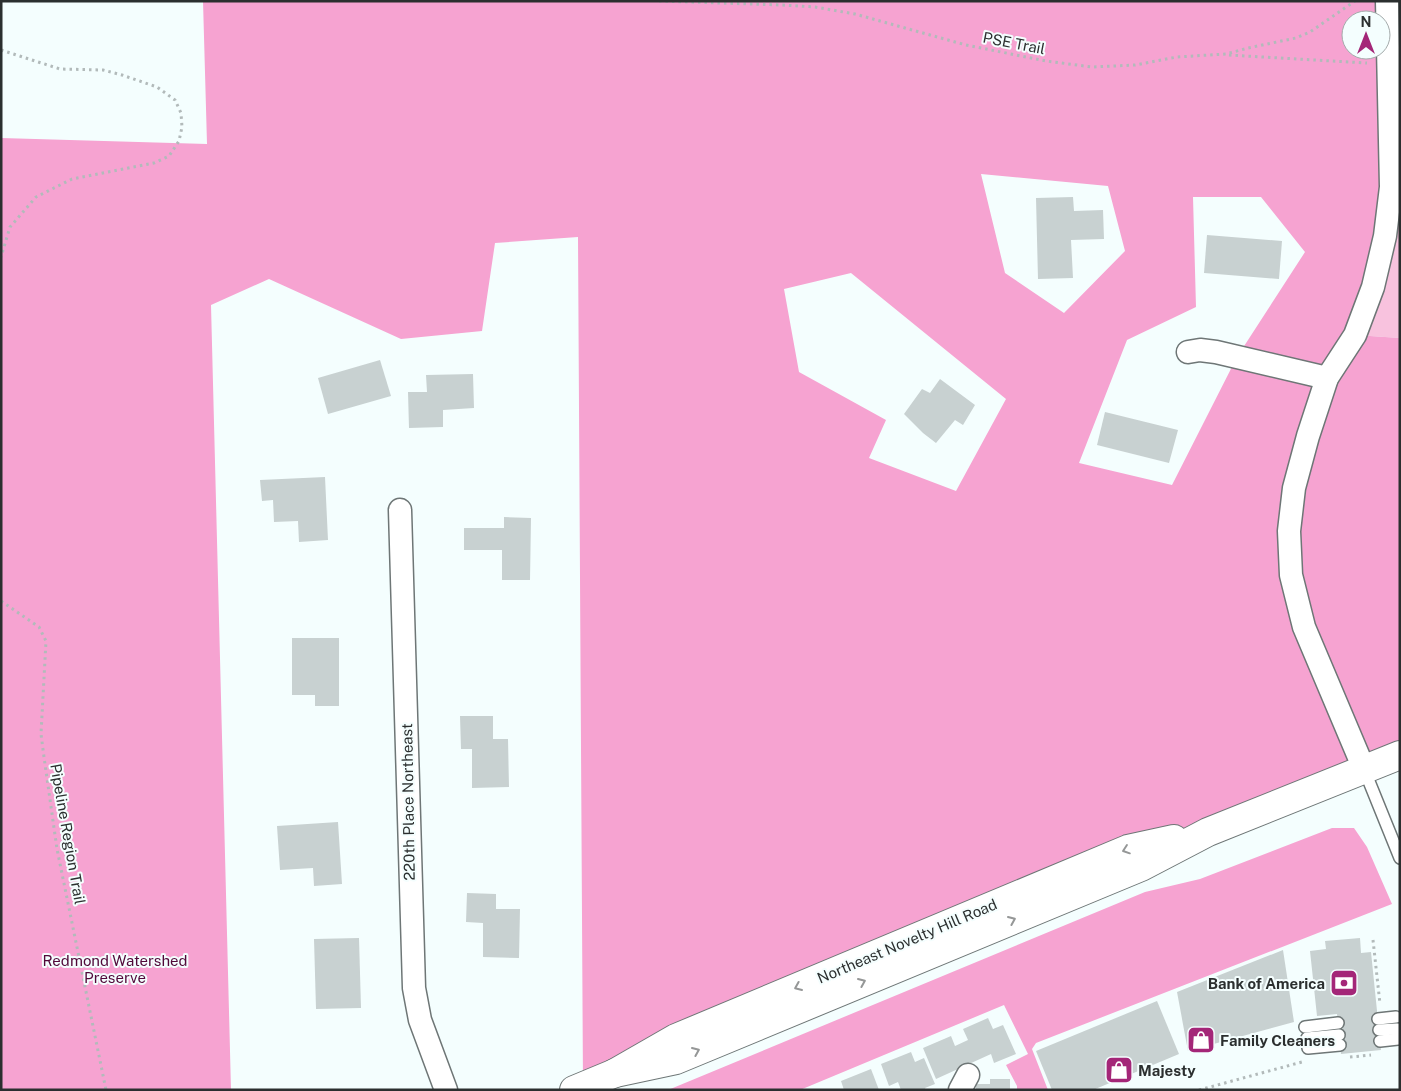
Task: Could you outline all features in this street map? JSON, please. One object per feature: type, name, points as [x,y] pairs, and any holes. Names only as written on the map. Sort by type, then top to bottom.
[{"type":"main road","name":"Northeast Novelty Hill Road","points":[[574,1090],[615,1073],[676,1060],[1141,867],[1208,832],[1400,755]]},
{"type":"street","points":[[1364,769],[1304,627],[1291,575],[1289,531],[1294,488],[1308,436],[1328,378],[1355,335],[1373,288],[1385,236],[1391,187],[1387,1]]},
{"type":"street","points":[[1188,352],[1200,350],[1216,352],[1328,378]]},
{"type":"street","name":"220th Place Northeast","points":[[400,510],[414,988],[420,1020],[446,1090]]},
{"type":"lane","points":[[1364,769],[1400,858]]},
{"type":"lane","points":[[1397,1028],[1379,1030],[1397,1028]]},
{"type":"lane","points":[[1339,1034],[1307,1038],[1339,1034]]},
{"type":"path","name":"PSE Trail","points":[[659,1],[781,4],[815,7],[855,14],[966,45],[1046,61],[1092,67],[1135,65],[1177,57],[1226,54],[1296,38],[1310,32],[1355,1]]},
{"type":"path","points":[[1,50],[60,70],[103,70],[157,88],[175,100],[181,113],[182,127],[179,141],[169,156],[154,163],[72,179],[36,197],[10,227],[1,256]]},
{"type":"path","points":[[1226,54],[1358,63],[1388,63]]},
{"type":"path","name":"Pipeline Region Trail","points":[[1,601],[39,627],[46,641],[41,734],[44,757],[57,849],[106,1090]]},
{"type":"shaded area","points":[[1388,213],[1400,213],[1400,338],[1355,335]]},
{"type":"green space","name":"Redmond Watershed Preserve","points":[[203,1],[1400,1],[1400,213],[1388,213],[1355,335],[1400,338],[1400,755],[583,1086],[578,237],[495,243],[482,331],[401,339],[269,279],[211,305],[231,1090],[1,1090],[1,138],[207,144]],"holes":[[[981,174],[1108,186],[1125,251],[1064,313],[1005,273]],[[1193,197],[1261,197],[1305,252],[1237,357],[1172,485],[1079,463],[1127,340],[1196,307]],[[851,273],[1006,399],[956,491],[869,458],[886,420],[799,372],[784,289]]]},
{"type":"green space","points":[[1332,828],[1354,828],[1367,847],[1392,904],[1036,1043],[1032,1049],[1048,1090],[1017,1090],[1017,1086],[1006,1065],[1028,1054],[1004,1005],[800,1090],[668,1090],[1145,892],[1200,879]]},
{"type":"building","points":[[1073,197],[1074,211],[1103,210],[1104,239],[1071,240],[1073,278],[1038,279],[1036,198]]},
{"type":"building","points":[[1207,235],[1282,241],[1279,279],[1204,273]]},
{"type":"building","points":[[380,360],[391,396],[328,414],[318,378]]},
{"type":"building","points":[[473,374],[474,408],[443,410],[443,427],[409,428],[408,392],[427,392],[426,375]]},
{"type":"building","points":[[940,379],[975,405],[963,425],[955,420],[936,443],[904,414],[922,389],[930,393]]},
{"type":"building","points":[[1105,412],[1178,430],[1169,463],[1097,445]]},
{"type":"building","points":[[325,477],[328,540],[299,542],[298,521],[274,522],[273,500],[262,501],[260,480]]},
{"type":"building","points":[[504,517],[531,518],[530,580],[502,580],[502,550],[464,550],[464,528],[504,528]]},
{"type":"building","points":[[292,638],[339,638],[339,706],[315,706],[315,695],[292,695]]},
{"type":"building","points":[[460,716],[493,716],[493,739],[508,739],[509,787],[472,788],[472,749],[461,749]]},
{"type":"building","points":[[338,822],[342,884],[314,886],[313,868],[280,870],[277,826]]},
{"type":"building","points":[[467,893],[496,894],[496,909],[520,909],[519,958],[483,957],[483,923],[466,922]]},
{"type":"building","points":[[359,938],[361,1008],[316,1009],[314,939]]},
{"type":"building","name":"Bank of America","points":[[1360,938],[1361,953],[1371,952],[1381,1050],[1341,1054],[1337,1014],[1317,1016],[1310,951],[1326,949],[1325,941]]},
{"type":"building","points":[[1283,950],[1294,1022],[1188,1051],[1177,992]]},
{"type":"building","points":[[1157,1001],[1179,1054],[1093,1090],[1052,1090],[1036,1051]]},
{"type":"building","points":[[988,1018],[993,1029],[1003,1025],[1016,1054],[994,1063],[991,1054],[936,1079],[923,1048],[951,1036],[955,1046],[968,1040],[963,1029]]},
{"type":"building","points":[[911,1052],[915,1062],[924,1058],[935,1084],[925,1088],[926,1090],[901,1090],[898,1082],[889,1086],[881,1064]]},
{"type":"building","points":[[871,1069],[879,1090],[844,1090],[841,1081]]},
{"type":"building","points":[[990,1079],[1010,1079],[1010,1090],[976,1090],[976,1084],[990,1084]]},
{"type":"place","name":"Bank of America","points":[[1344,983]]},
{"type":"place","name":"Family Cleaners","points":[[1201,1040]]},
{"type":"place","name":"Majesty","points":[[1119,1070]]}]
